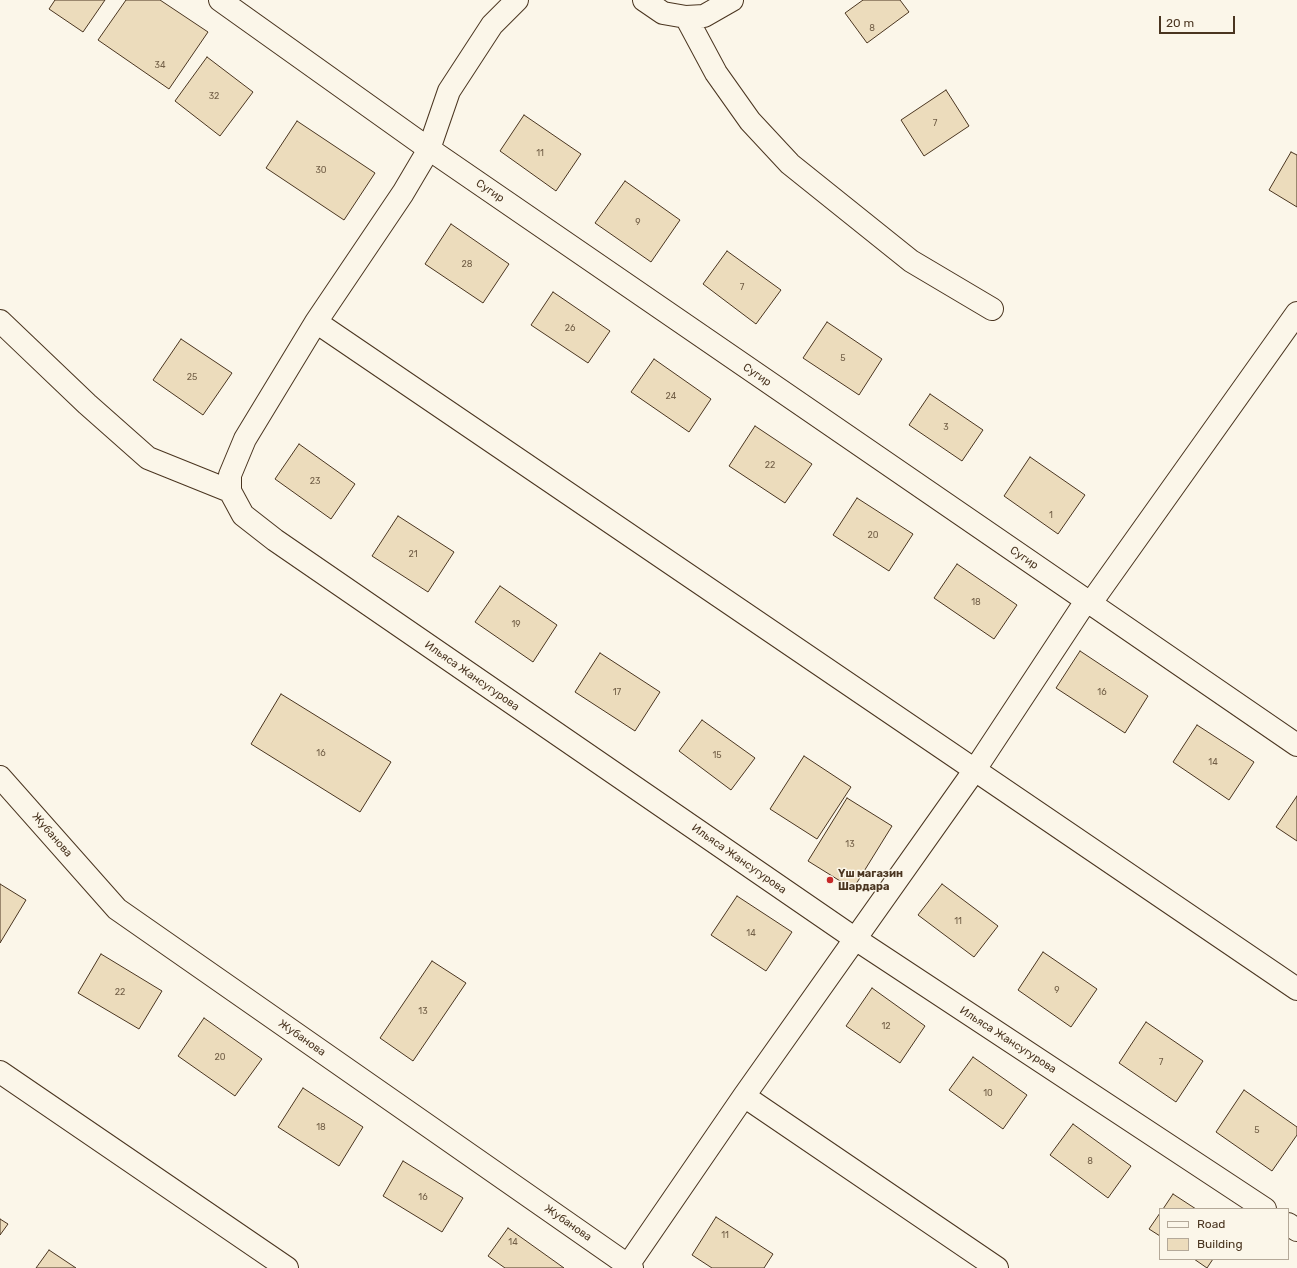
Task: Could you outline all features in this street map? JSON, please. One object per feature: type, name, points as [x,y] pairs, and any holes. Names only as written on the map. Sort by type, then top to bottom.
[{"type":"street","name":"Сугир","points":[[220,0],[429,149],[1297,745]]},
{"type":"street","points":[[0,321],[87,404],[148,458],[230,491],[230,475],[245,439],[316,322],[403,193],[429,149],[449,91],[492,25],[516,0]]},
{"type":"street","points":[[644,0],[663,13],[686,17],[704,16],[732,0]]},
{"type":"street","points":[[686,17],[716,73],[737,103],[750,121],[790,164],[911,261],[992,308]]},
{"type":"street","points":[[629,1267],[744,1096],[854,938],[974,771],[1088,602],[1297,313]]},
{"type":"street","points":[[316,322],[974,771],[1297,989]]},
{"type":"street","name":"Ильяса Жансугурова","points":[[230,491],[243,515],[275,540],[854,938],[1262,1208]]},
{"type":"street","name":"Жубанова","points":[[0,777],[117,909],[629,1267]]},
{"type":"street","points":[[0,1072],[287,1268]]},
{"type":"street","points":[[744,1096],[997,1268]]},
{"type":"building","points":[[55,0],[105,0],[83,32],[49,9]]},
{"type":"building","points":[[126,0],[160,0],[208,32],[169,89],[98,40]]},
{"type":"building","points":[[863,0],[900,0],[909,12],[867,43],[845,13]]},
{"type":"building","points":[[207,57],[253,92],[220,136],[175,101]]},
{"type":"building","points":[[946,90],[969,126],[924,156],[901,120]]},
{"type":"building","points":[[524,115],[581,154],[556,191],[500,151]]},
{"type":"building","points":[[297,121],[375,173],[344,220],[266,168]]},
{"type":"building","points":[[1291,152],[1297,155],[1297,207],[1269,190]]},
{"type":"building","points":[[625,181],[680,220],[651,262],[595,223]]},
{"type":"building","points":[[451,224],[509,264],[483,303],[425,264]]},
{"type":"building","points":[[727,251],[781,290],[756,324],[703,284]]},
{"type":"building","points":[[553,292],[610,331],[588,363],[531,325]]},
{"type":"building","points":[[827,322],[882,359],[859,395],[803,358]]},
{"type":"building","points":[[181,339],[232,373],[203,415],[153,380]]},
{"type":"building","points":[[654,359],[711,399],[689,432],[631,392]]},
{"type":"building","points":[[930,394],[983,430],[962,461],[909,425]]},
{"type":"building","points":[[755,426],[812,464],[785,503],[729,466]]},
{"type":"building","points":[[299,444],[355,484],[331,519],[275,479]]},
{"type":"building","points":[[1030,457],[1085,495],[1058,534],[1004,496]]},
{"type":"building","points":[[857,498],[913,534],[889,571],[833,535]]},
{"type":"building","points":[[398,516],[454,552],[428,592],[372,556]]},
{"type":"building","points":[[957,564],[1017,605],[994,639],[934,598]]},
{"type":"building","points":[[500,586],[557,625],[533,662],[475,622]]},
{"type":"building","points":[[1080,651],[1148,696],[1125,733],[1056,688]]},
{"type":"building","points":[[600,653],[660,692],[635,731],[575,692]]},
{"type":"building","points":[[281,694],[391,762],[360,812],[251,744]]},
{"type":"building","points":[[702,720],[755,758],[731,790],[679,751]]},
{"type":"building","points":[[1197,725],[1254,762],[1229,800],[1173,762]]},
{"type":"building","points":[[804,756],[851,787],[817,839],[770,809]]},
{"type":"building","points":[[1297,796],[1297,841],[1276,827]]},
{"type":"building","points":[[847,798],[892,826],[853,889],[808,861]]},
{"type":"building","points":[[0,884],[26,900],[0,943]]},
{"type":"building","points":[[942,884],[998,926],[974,957],[918,915]]},
{"type":"building","points":[[737,896],[792,932],[766,971],[711,935]]},
{"type":"building","points":[[1043,952],[1097,989],[1071,1027],[1018,990]]},
{"type":"building","points":[[101,954],[162,991],[139,1029],[78,993]]},
{"type":"building","points":[[432,961],[466,983],[413,1061],[380,1038]]},
{"type":"building","points":[[872,988],[925,1026],[900,1063],[846,1026]]},
{"type":"building","points":[[204,1018],[262,1059],[235,1096],[178,1056]]},
{"type":"building","points":[[1146,1022],[1203,1061],[1176,1102],[1119,1063]]},
{"type":"building","points":[[973,1057],[1027,1095],[1003,1129],[949,1090]]},
{"type":"building","points":[[303,1088],[363,1127],[339,1166],[278,1127]]},
{"type":"building","points":[[1244,1090],[1297,1127],[1297,1135],[1272,1171],[1216,1132]]},
{"type":"building","points":[[1073,1124],[1131,1166],[1108,1198],[1050,1155]]},
{"type":"building","points":[[403,1161],[463,1198],[442,1232],[383,1196]]},
{"type":"building","points":[[1173,1194],[1194,1208],[1164,1208]]},
{"type":"building","points":[[1159,1214],[1159,1235],[1149,1229]]},
{"type":"building","points":[[716,1217],[773,1254],[764,1268],[712,1268],[692,1255]]},
{"type":"building","points":[[0,1219],[8,1224],[0,1235]]},
{"type":"building","points":[[508,1228],[564,1268],[505,1268],[488,1256]]},
{"type":"building","points":[[49,1250],[76,1268],[36,1268]]},
{"type":"building","points":[[1195,1260],[1212,1260],[1207,1268]]},
{"type":"place","name":"Үш магазин Шардара","points":[[830,880]]}]
